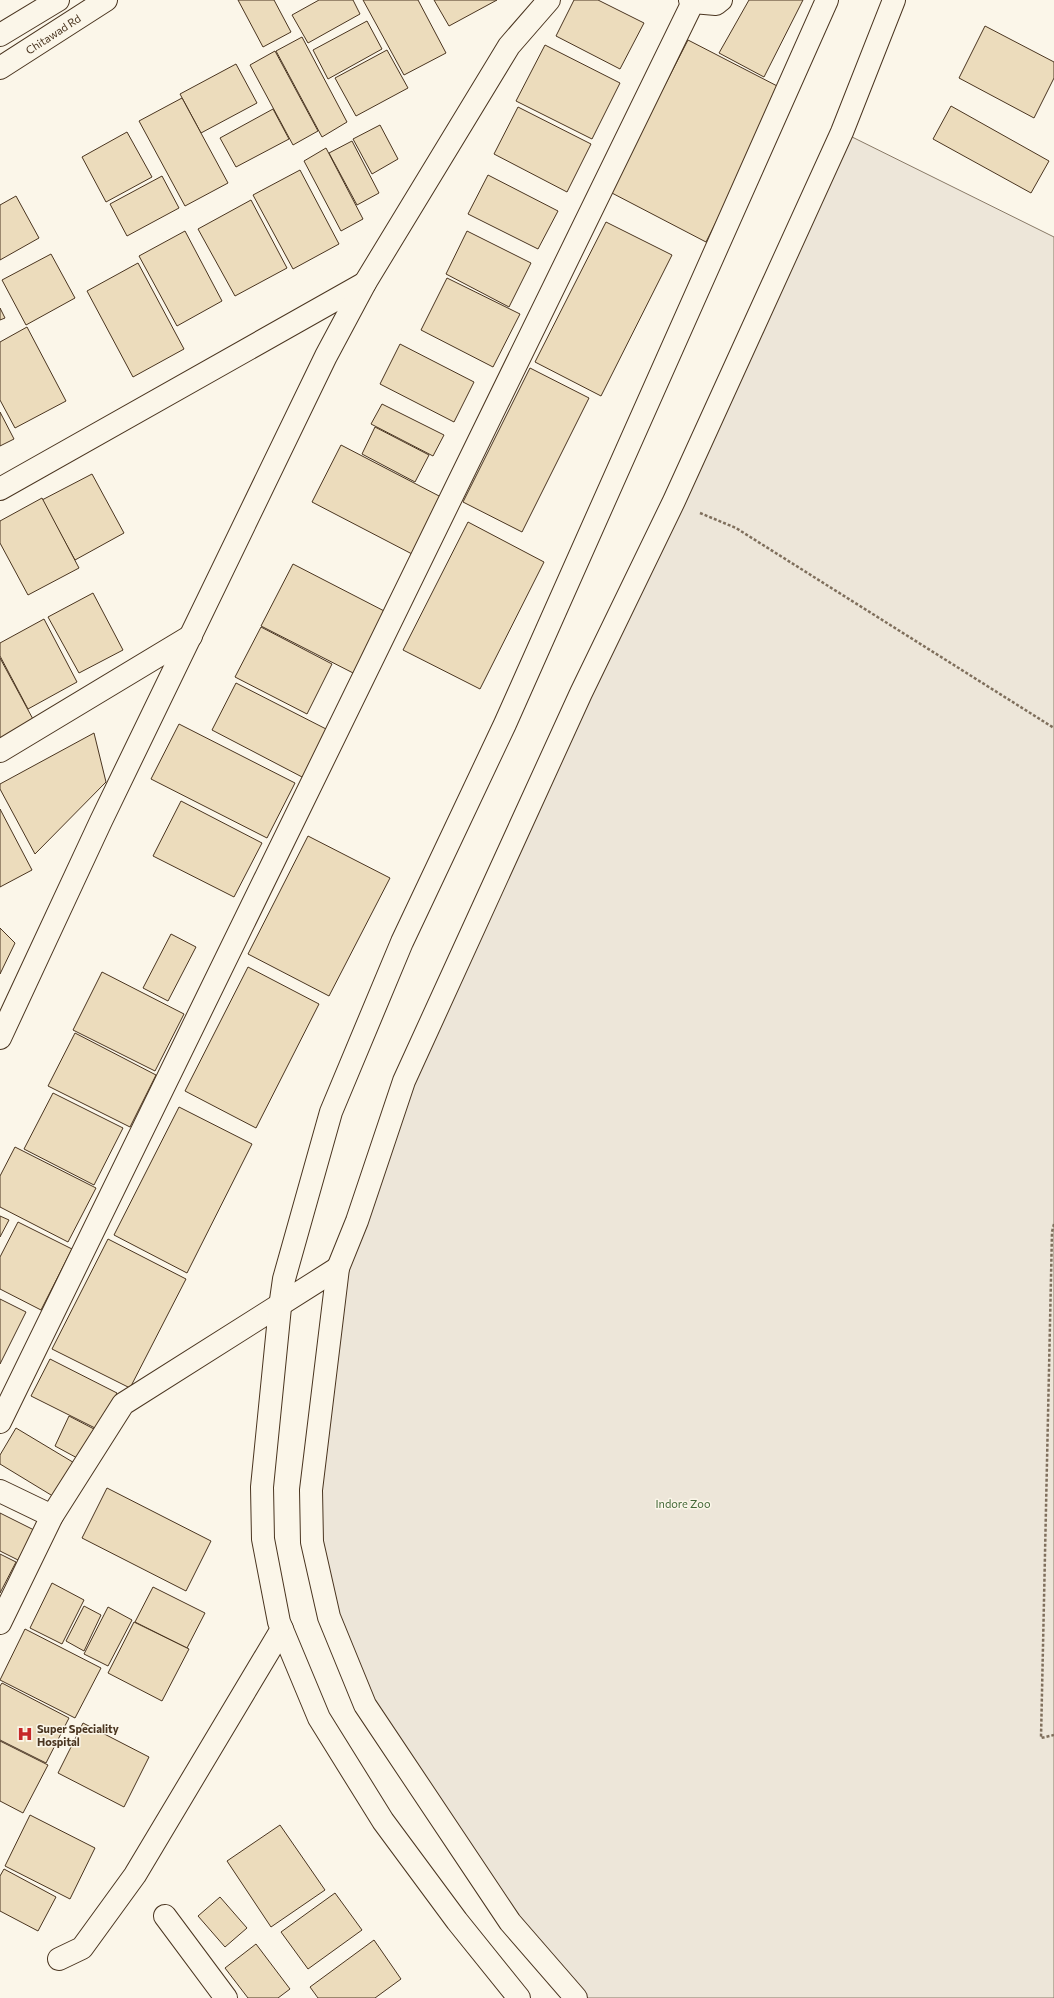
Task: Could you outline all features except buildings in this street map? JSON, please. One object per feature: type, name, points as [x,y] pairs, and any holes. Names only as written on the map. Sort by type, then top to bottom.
[{"type":"main road","points":[[0,36],[58,0]]},
{"type":"main road","name":"Chitawad Rd","points":[[0,68],[106,0]]},
{"type":"main road","points":[[0,1038],[101,821],[326,356],[365,283],[509,46],[549,0]]},
{"type":"main road","points":[[0,1422],[692,1],[716,4],[721,0]]},
{"type":"main road","points":[[520,1998],[457,1921],[383,1821],[319,1718],[278,1622],[263,1539],[262,1487],[280,1307],[289,1264],[331,1112],[340,1090],[402,942],[511,709],[827,0]]},
{"type":"main road","points":[[576,1998],[510,1922],[365,1705],[329,1617],[312,1542],[311,1490],[338,1268],[357,1220],[404,1081],[581,693],[674,502],[842,132],[894,0]]},
{"type":"main road","points":[[0,490],[365,283]]},
{"type":"main road","points":[[0,751],[191,636]]},
{"type":"main road","points":[[0,1623],[52,1516],[123,1404],[280,1307],[338,1268]]},
{"type":"main road","points":[[0,1491],[52,1516]]},
{"type":"main road","points":[[59,1959],[82,1948],[135,1874],[282,1629]]},
{"type":"main road","points":[[165,1916],[226,1998]]},
{"type":"path","points":[[674,502],[736,528],[1054,728]]},
{"type":"path","points":[[1054,1224],[1052,1232],[1041,1738],[1054,1735]]},
{"type":"green space","name":"Indore Zoo","points":[[842,132],[1054,237],[1054,1998],[576,1998],[365,1705],[312,1542],[338,1268],[404,1081]]},
{"type":"place","name":"Super Speciality Hospital","points":[[25,1734]]}]
